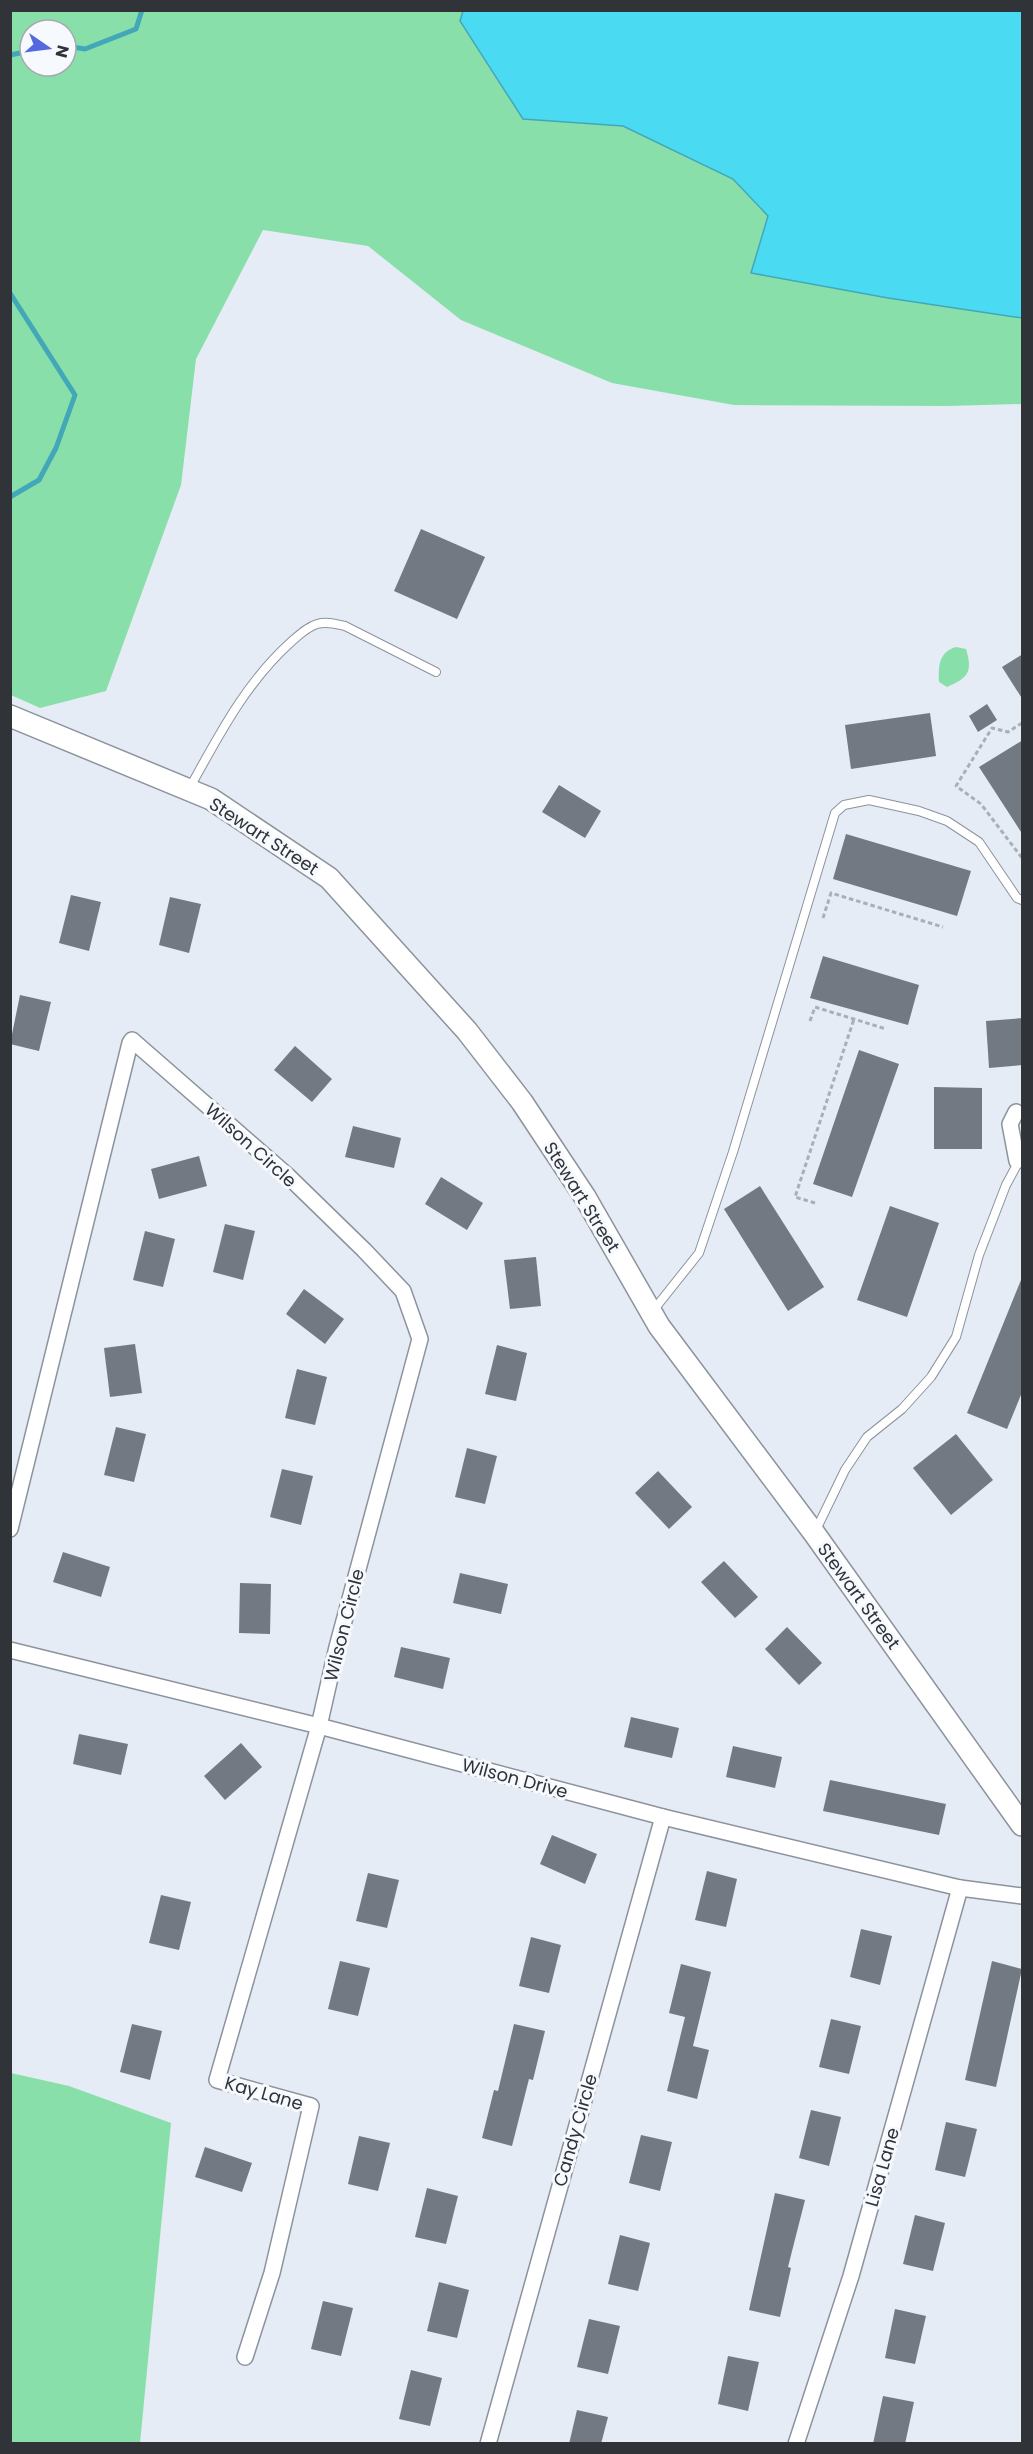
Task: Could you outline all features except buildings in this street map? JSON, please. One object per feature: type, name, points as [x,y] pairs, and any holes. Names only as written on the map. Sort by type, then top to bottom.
[{"type":"street","name":"Stewart Street","points":[[10,716],[211,799],[329,878],[467,1031],[522,1102],[585,1197],[651,1313],[814,1533],[1023,1825]]},
{"type":"street","name":"Wilson Circle","points":[[10,1529],[129,1043],[132,1040],[288,1176],[364,1250],[403,1291],[420,1339],[337,1647],[319,1726]]},
{"type":"street","points":[[1019,1108],[1010,1124],[1020,1160]]},
{"type":"street","name":"Wilson Drive","points":[[10,1650],[319,1726],[663,1817],[960,1888],[1023,1896]]},
{"type":"street","name":"Kay Lane","points":[[245,2357],[272,2273],[311,2106],[217,2080],[319,1726]]},
{"type":"street","name":"Candy Circle","points":[[488,2444],[663,1817]]},
{"type":"street","name":"Lisa Lane","points":[[796,2444],[851,2276],[960,1888]]},
{"type":"lane","points":[[188,790],[251,685],[277,655],[305,630],[318,624],[330,623],[345,626],[436,672]]},
{"type":"lane","points":[[651,1313],[699,1253],[733,1152],[836,813],[844,805],[869,800],[919,811],[947,821],[979,842],[1017,898],[1023,900]]},
{"type":"lane","points":[[814,1533],[845,1470],[867,1437],[902,1409],[931,1377],[956,1336],[979,1255],[1020,1160]]},
{"type":"path","points":[[1023,723],[1008,732],[992,728],[956,786],[981,804],[1023,858]]},
{"type":"path","points":[[823,918],[831,893],[944,927]]},
{"type":"path","points":[[810,1021],[815,1007],[886,1029]]},
{"type":"path","points":[[815,1203],[795,1197],[854,1019]]},
{"type":"green space","points":[[11,11],[1022,11],[1022,404],[734,405],[612,383],[461,320],[368,246],[263,230],[196,359],[181,485],[106,691],[40,708],[11,695]]},
{"type":"green space","points":[[956,647],[966,649],[969,669],[964,677],[947,687],[939,682],[939,665],[946,652]]},
{"type":"green space","points":[[11,2073],[69,2086],[171,2123],[140,2443],[11,2443]]},
{"type":"water","points":[[463,11],[1022,11],[1022,318],[888,298],[751,273],[768,216],[733,179],[623,126],[523,119],[460,21]]},
{"type":"waterway","points":[[78,48],[85,49],[136,29],[142,10]]},
{"type":"waterway","points":[[10,55],[18,53]]},
{"type":"waterway","points":[[10,293],[75,395],[56,448],[39,480],[10,497]]}]
